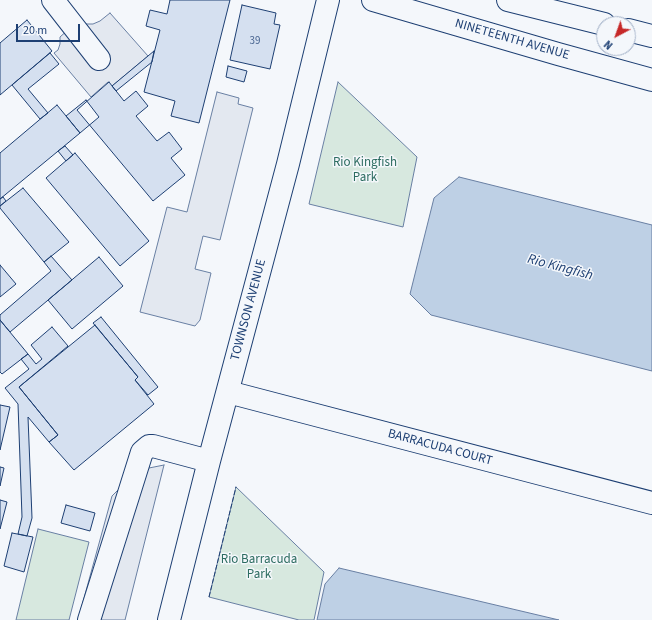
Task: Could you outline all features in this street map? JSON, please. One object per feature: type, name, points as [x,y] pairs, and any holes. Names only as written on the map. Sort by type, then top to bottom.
[{"type":"street","points":[[53,0],[99,59]]},
{"type":"street","name":"TOWNSON AVENUE","points":[[169,620],[209,461],[288,164],[328,0]]},
{"type":"street","name":"NINETEENTH AVENUE","points":[[373,0],[652,80]]},
{"type":"street","points":[[508,0],[596,22]]},
{"type":"street","points":[[636,32],[652,36]]},
{"type":"street","name":"BARRACUDA COURT","points":[[228,392],[652,503]]},
{"type":"street","points":[[89,620],[142,452],[149,446],[153,446],[209,461]]},
{"type":"green space","name":"Rio Kingfish Park","points":[[338,82],[417,157],[403,227],[309,204]]},
{"type":"green space","name":"Rio Barracuda Park","points":[[236,487],[324,572],[314,620],[299,620],[209,597]]},
{"type":"green space","points":[[38,529],[89,542],[69,620],[16,620]]},
{"type":"shaded area","points":[[110,13],[148,56],[112,86],[108,82],[91,97],[54,53],[58,50],[60,37],[79,20],[86,24],[93,24],[100,21]]},
{"type":"shaded area","points":[[217,92],[239,98],[238,104],[253,108],[220,240],[203,236],[195,269],[211,273],[200,320],[195,326],[140,312],[167,207],[187,212]]},
{"type":"shaded area","points":[[164,465],[125,620],[78,620],[112,496],[123,485],[144,469]]},
{"type":"water","name":"Rio Kingfish","points":[[459,177],[652,225],[652,371],[431,315],[410,294],[434,198]]},
{"type":"water","points":[[339,568],[559,620],[317,620],[325,584]]},
{"type":"building","points":[[170,0],[230,0],[199,123],[171,116],[175,101],[144,92],[160,30],[146,26],[150,10],[167,14]]},
{"type":"building","points":[[242,5],[276,13],[274,24],[280,25],[270,69],[230,60]]},
{"type":"building","points":[[27,20],[52,51],[0,95],[0,43]]},
{"type":"building","points":[[154,51],[152,62],[116,91],[112,86]]},
{"type":"building","points":[[50,53],[59,64],[28,89],[48,113],[40,119],[12,85]]},
{"type":"building","points":[[228,66],[247,71],[244,82],[226,77]]},
{"type":"building","points":[[109,82],[124,101],[136,91],[148,106],[136,116],[157,141],[169,132],[182,149],[171,158],[185,175],[153,201],[77,110]]},
{"type":"building","points":[[86,100],[99,117],[80,133],[66,116]]},
{"type":"building","points":[[57,105],[80,133],[0,199],[0,153]]},
{"type":"building","points":[[65,146],[73,155],[66,161],[58,151]]},
{"type":"building","points":[[75,153],[149,241],[120,266],[46,178]]},
{"type":"building","points":[[23,188],[69,242],[44,262],[0,208],[0,206]]},
{"type":"building","points":[[3,197],[6,201],[0,206],[0,199]]},
{"type":"building","points":[[51,256],[72,280],[10,332],[0,320],[0,315],[51,271],[44,262]]},
{"type":"building","points":[[99,257],[123,286],[72,329],[48,300]]},
{"type":"building","points":[[0,265],[16,284],[0,297]]},
{"type":"building","points":[[101,317],[158,387],[148,395],[135,380],[138,377],[93,323]]},
{"type":"building","points":[[0,320],[28,354],[2,374],[0,372]]},
{"type":"building","points":[[95,325],[138,377],[135,380],[154,404],[74,470],[49,442],[58,435],[19,387]]},
{"type":"building","points":[[52,327],[68,346],[19,387],[58,435],[49,442],[28,417],[32,518],[27,536],[18,534],[22,517],[18,404],[5,388],[29,369],[21,359],[28,354],[36,364],[42,359],[31,345]]},
{"type":"building","points":[[0,405],[10,407],[0,450]]},
{"type":"building","points":[[0,467],[4,468],[0,486]]},
{"type":"building","points":[[0,500],[7,502],[0,529]]},
{"type":"building","points":[[66,505],[95,513],[90,531],[61,523]]},
{"type":"building","points":[[12,533],[33,537],[24,572],[4,566]]},
{"type":"fence","points":[[209,597],[236,487]]}]
